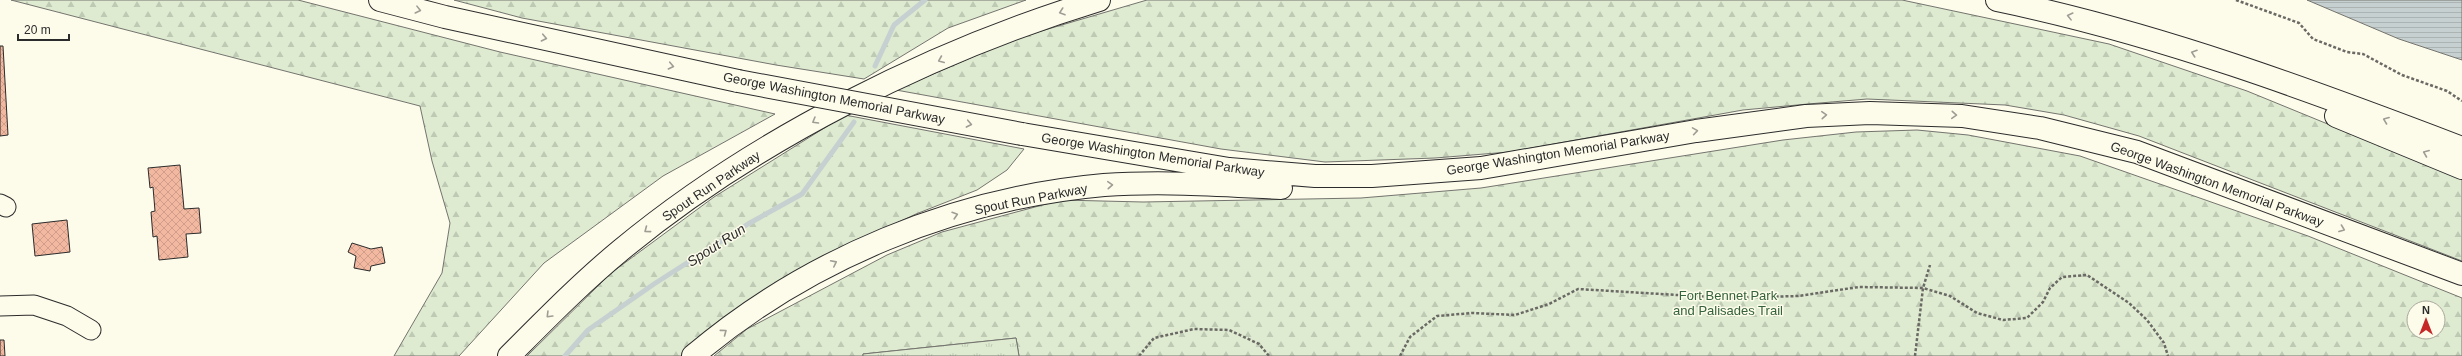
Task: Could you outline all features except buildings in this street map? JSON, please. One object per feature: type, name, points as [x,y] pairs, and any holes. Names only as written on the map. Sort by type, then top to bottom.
[{"type":"highway","name":"George Washington Memorial Parkway","points":[[380,0],[445,17],[738,81],[1022,134],[1229,169],[1315,176],[1405,175],[1481,168],[1696,131],[1806,116],[1870,113],[1962,116],[2040,128],[2137,152],[2462,274]]},
{"type":"highway","name":"Spout Run Parkway","points":[[509,356],[574,291],[622,250],[702,190],[759,153],[827,114],[924,67],[995,37],[1099,0]]},
{"type":"highway","points":[[1997,0],[2113,27],[2345,104],[2462,148]]},
{"type":"highway","points":[[2231,66],[2341,118],[2462,168]]},
{"type":"highway","name":"Spout Run Parkway","points":[[693,356],[767,302],[831,265],[907,231],[980,208],[1056,191],[1105,185],[1180,184],[1313,189],[1405,175]]},
{"type":"street","points":[[0,306],[34,305],[67,316],[91,330]]},
{"type":"path","points":[[2236,0],[2298,23],[2313,39],[2347,52],[2364,54],[2402,75],[2447,91],[2462,101]]},
{"type":"path","points":[[1915,356],[1923,288],[1930,266]]},
{"type":"path","points":[[1400,356],[1410,337],[1437,316],[1472,313],[1515,314],[1549,304],[1578,289],[1727,298],[1798,296],[1859,287],[1923,288],[1950,296],[1978,313],[2003,320],[2027,318],[2043,302],[2050,288],[2062,277],[2087,275],[2129,303],[2148,320],[2164,343],[2168,356]]},
{"type":"path","points":[[1139,356],[1154,338],[1194,329],[1229,330],[1259,344],[1269,356]]},
{"type":"green space","points":[[11,0],[298,0],[500,52],[775,114],[663,176],[544,263],[459,356],[394,356],[442,273],[450,223],[432,161],[420,106]]},
{"type":"green space","points":[[454,0],[1026,0],[948,28],[864,79],[776,65],[522,18]]},
{"type":"green space","points":[[1147,0],[1902,0],[2109,44],[2247,91],[2462,179],[2462,261],[2139,136],[2064,115],[2005,105],[1867,99],[1743,110],[1509,152],[1435,158],[1325,162],[1221,149],[896,90],[1014,39]]},
{"type":"green space","points":[[845,115],[1024,149],[1007,170],[977,190],[916,214],[834,252],[722,320],[682,356],[527,356],[611,273],[714,197]]},
{"type":"green space","name":"Fort Bennet Park and Palisades Trail","points":[[1917,130],[1968,135],[2080,156],[2308,236],[2462,298],[2462,356],[1019,356],[1016,338],[863,354],[863,356],[714,356],[747,329],[887,255],[942,232],[1061,200],[1143,202],[1361,198],[1481,188],[1783,140],[1856,132]]},
{"type":"green space","points":[[1016,338],[1019,356],[863,356],[863,354]]},
{"type":"shaded area","points":[[2307,0],[2462,0],[2462,60],[2399,39]]},
{"type":"waterway","name":"Spout Run","points":[[875,66],[894,25],[925,0]]},
{"type":"waterway","name":"Spout Run","points":[[565,356],[588,330],[654,284],[748,224],[802,194],[854,122]]}]
